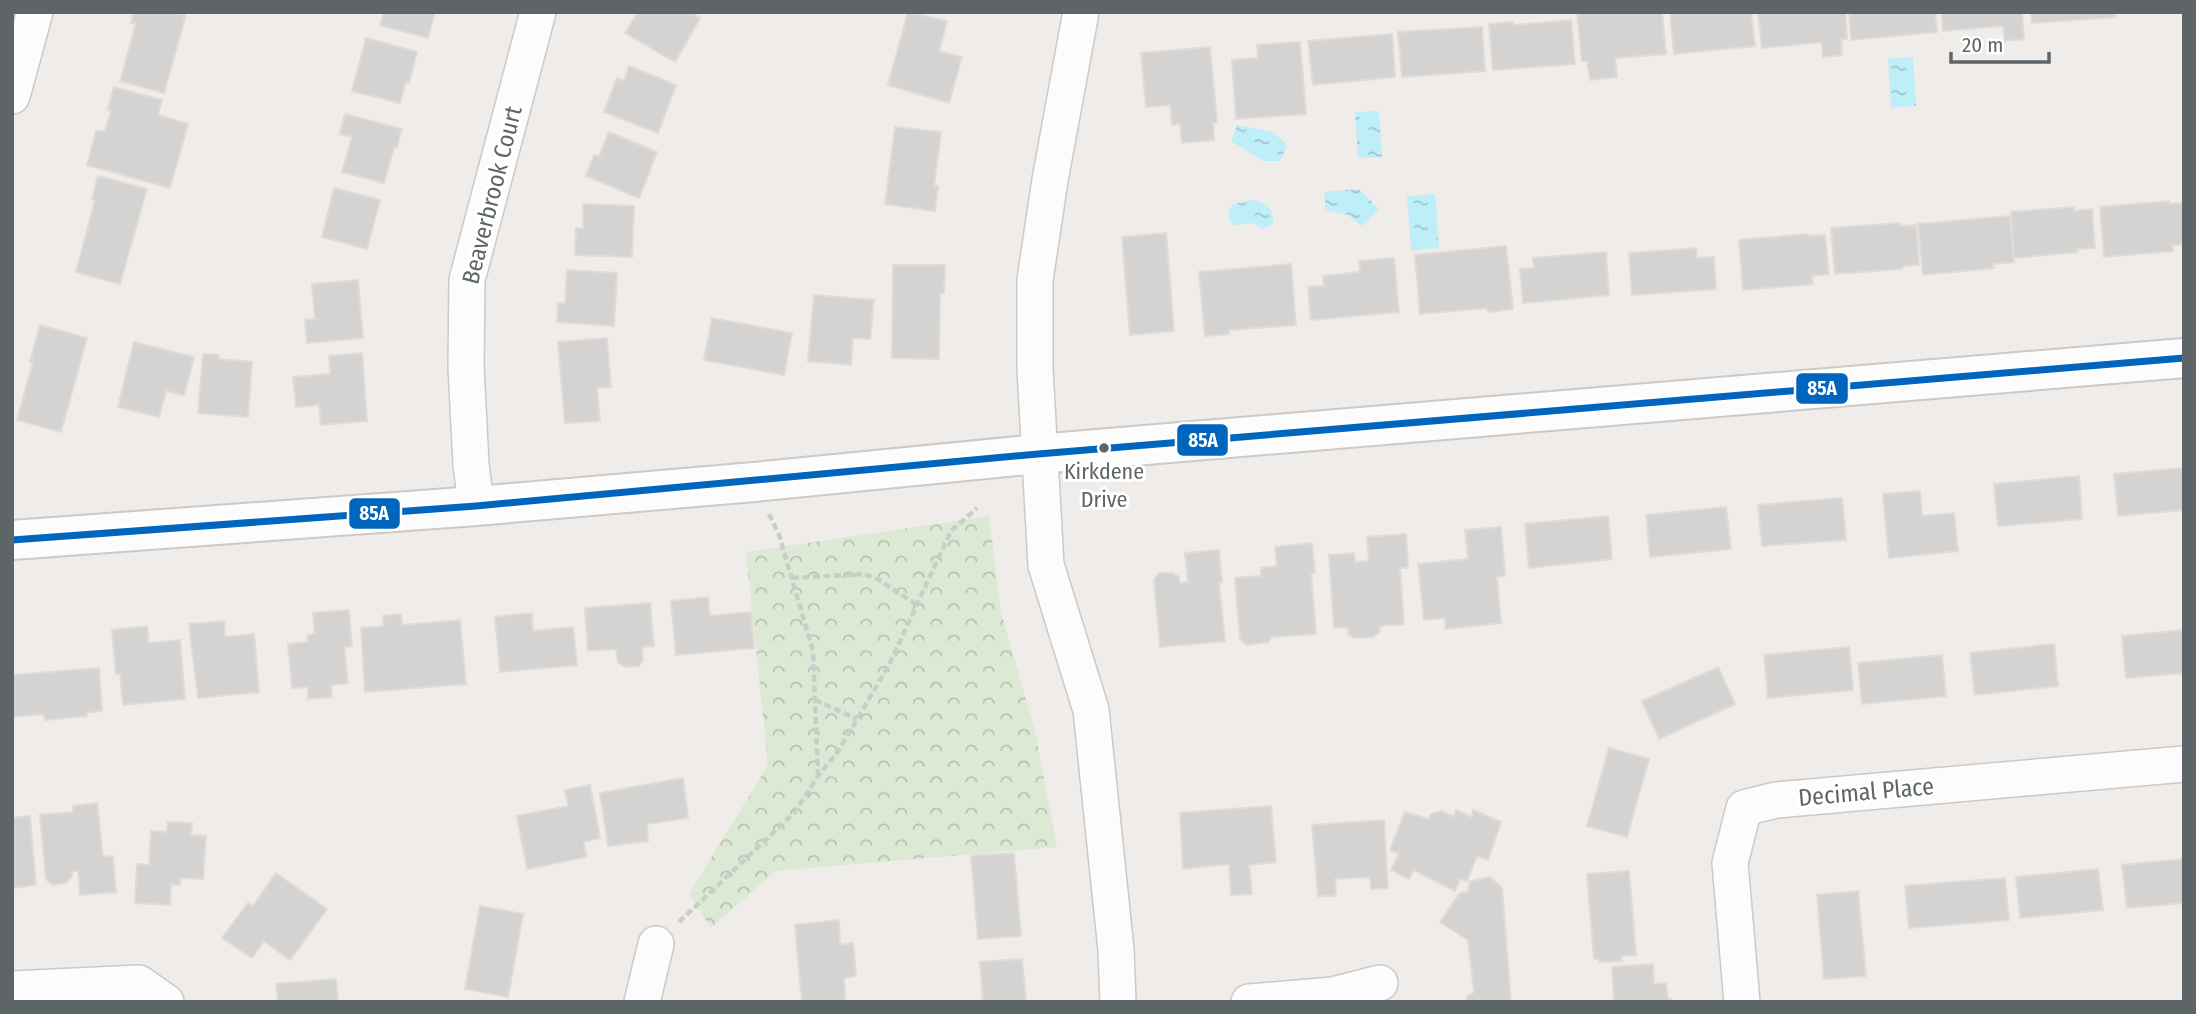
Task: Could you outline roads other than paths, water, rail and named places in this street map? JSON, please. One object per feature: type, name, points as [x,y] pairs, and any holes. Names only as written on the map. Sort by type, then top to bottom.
[{"type":"street","points":[[12,96],[35,12]]},
{"type":"street","name":"Beaverbrook Court","points":[[475,506],[466,367],[467,280],[538,12]]},
{"type":"street","points":[[1081,12],[1050,180],[1035,280],[1038,454],[1046,565],[1091,710],[1116,950],[1118,1002]]},
{"type":"street","points":[[12,540],[475,506],[1038,454],[2184,358]]},
{"type":"street","name":"Decimal Place","points":[[1742,1002],[1730,863],[1744,808],[1776,800],[2184,764]]},
{"type":"street","points":[[642,1002],[656,944]]},
{"type":"street","points":[[12,989],[139,983],[166,1002]]},
{"type":"street","points":[[1250,1002],[1333,995],[1380,984]]},
{"type":"water","points":[[1913,57],[1916,106],[1891,108],[1888,59]]},
{"type":"water","points":[[1379,111],[1382,157],[1358,158],[1355,112]]},
{"type":"water","points":[[1237,125],[1273,132],[1287,145],[1280,161],[1263,161],[1231,141]]},
{"type":"water","points":[[1359,189],[1379,209],[1362,226],[1348,215],[1326,210],[1324,192]]},
{"type":"water","points":[[1435,194],[1439,248],[1411,250],[1407,196]]},
{"type":"water","points":[[1252,200],[1268,207],[1273,224],[1262,229],[1253,223],[1236,225],[1230,221],[1228,211],[1233,204]]},
{"type":"place","name":"Kirkdene Drive","points":[[1104,448]]}]
